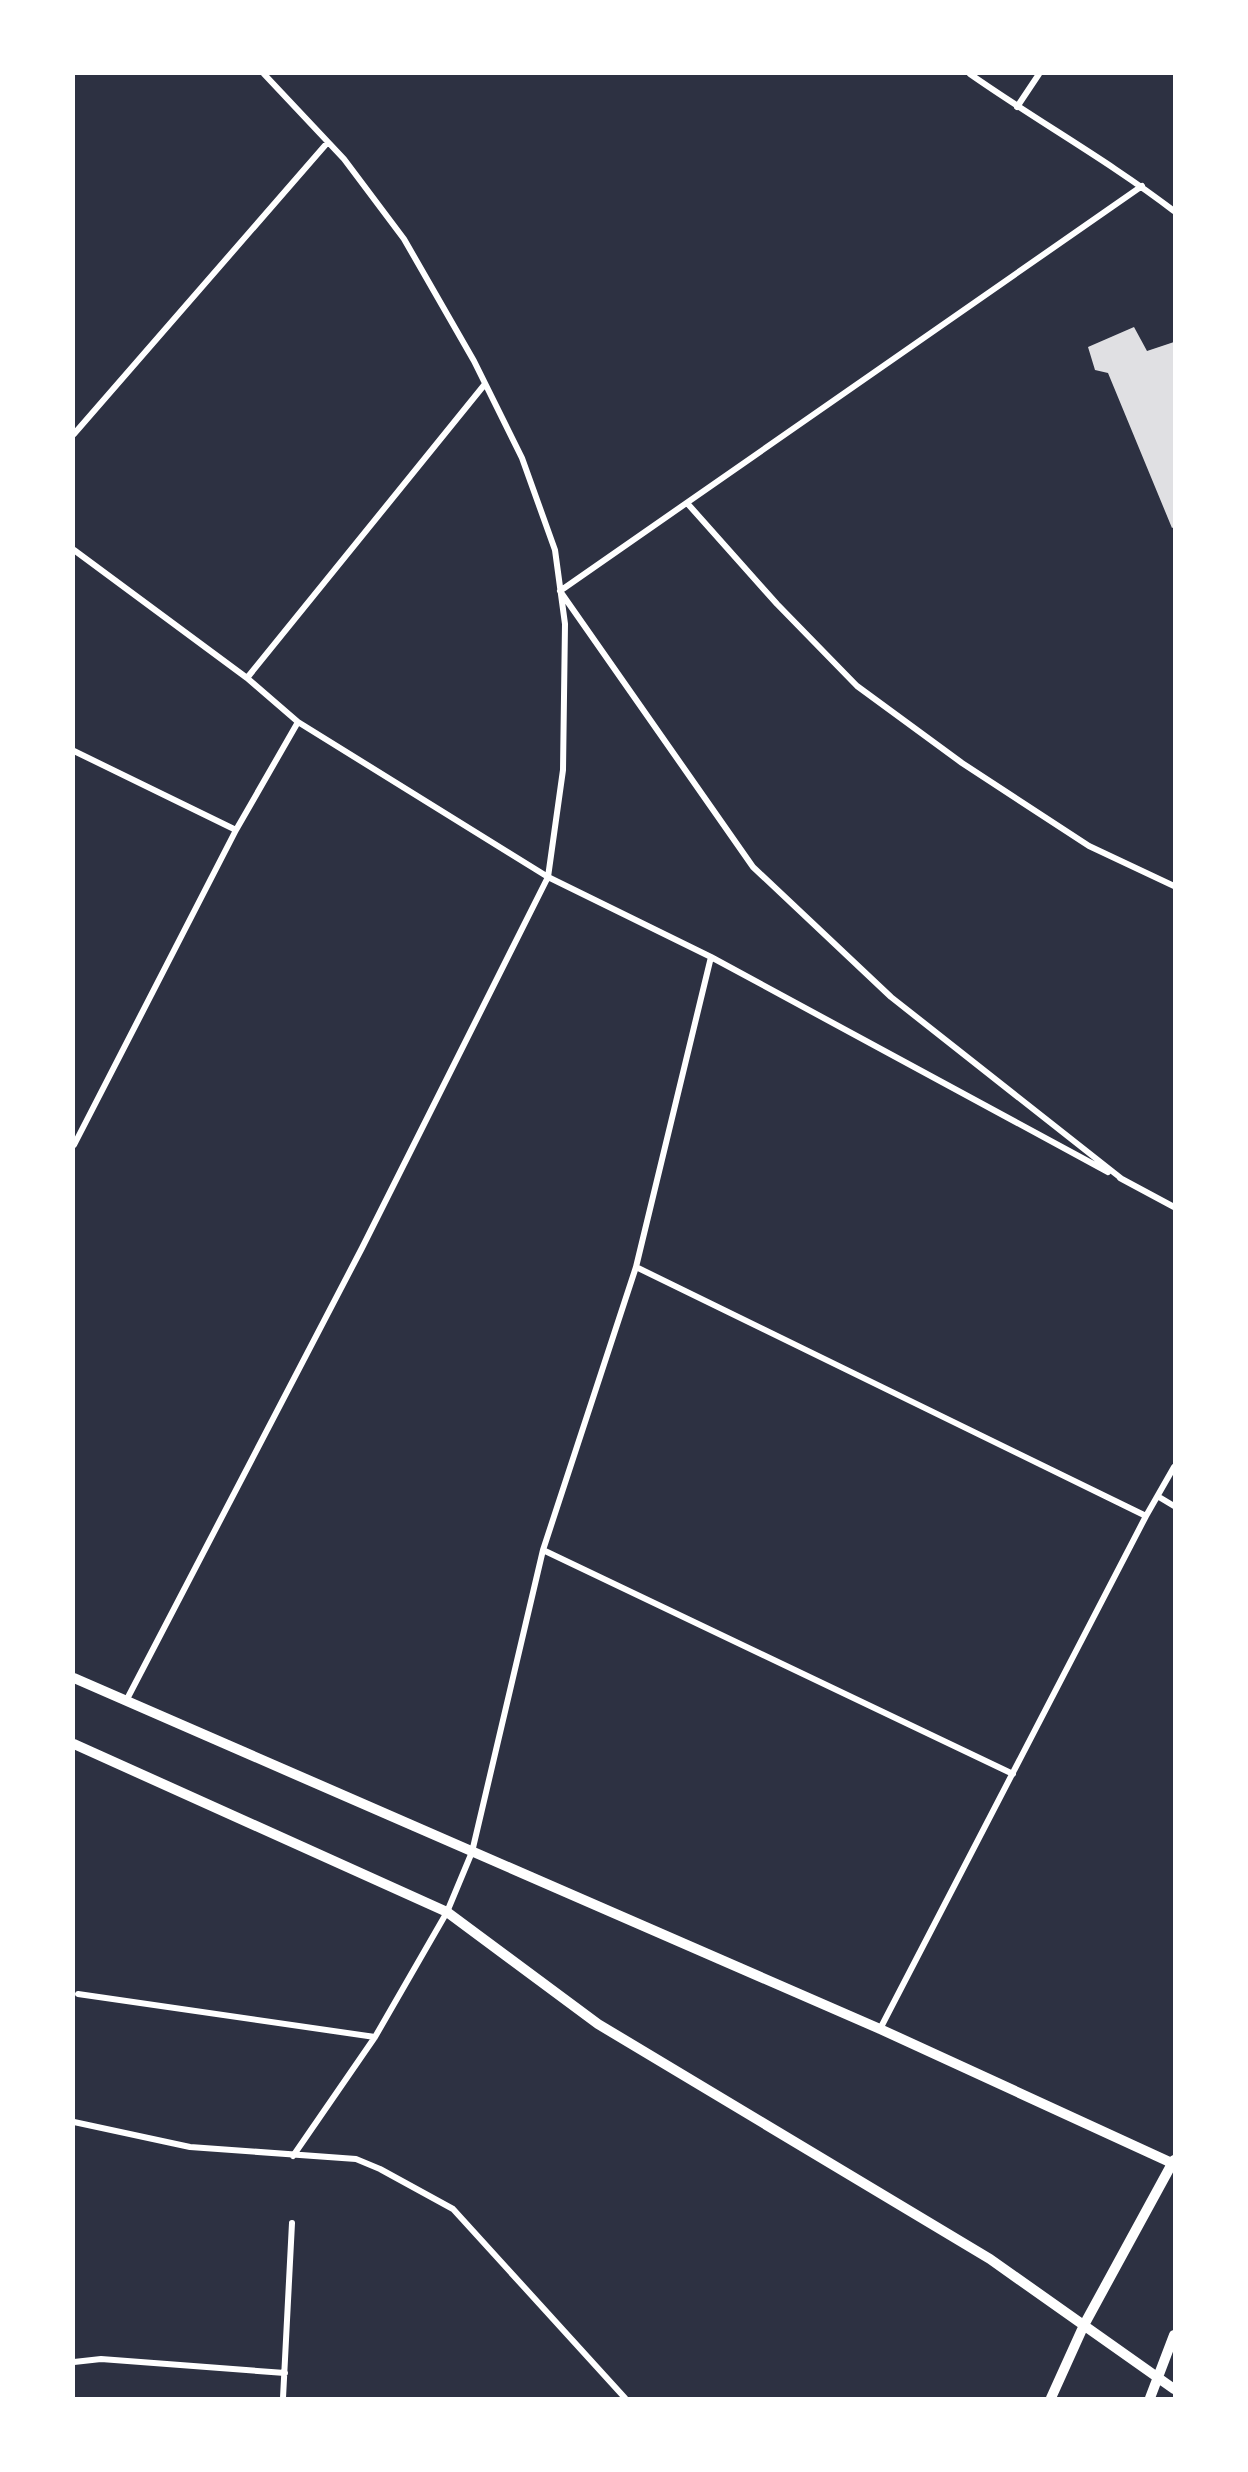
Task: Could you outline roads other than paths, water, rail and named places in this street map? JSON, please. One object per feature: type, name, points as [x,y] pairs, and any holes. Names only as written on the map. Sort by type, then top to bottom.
[{"type":"street","points":[[126,1702],[362,1248],[549,877],[563,770],[565,624],[555,550],[522,458],[485,384],[404,239],[344,159],[264,74]]},
{"type":"street","points":[[970,74],[1017,107],[1142,186],[1174,211]]},
{"type":"street","points":[[1017,107],[1039,74]]},
{"type":"street","points":[[74,435],[328,142]]},
{"type":"street","points":[[560,591],[1142,186]]},
{"type":"street","points":[[247,678],[485,384]]},
{"type":"street","points":[[687,503],[777,604],[857,686],[962,763],[1089,846],[1174,886]]},
{"type":"street","points":[[74,550],[247,678],[298,722],[549,877],[711,957],[1174,1208]]},
{"type":"street","points":[[560,591],[753,867],[891,997],[1122,1179]]},
{"type":"street","points":[[74,1145],[236,830],[298,722]]},
{"type":"street","points":[[74,751],[236,830]]},
{"type":"street","points":[[293,2156],[375,2037],[447,1912],[472,1852],[543,1550],[636,1267],[711,957]]},
{"type":"street","points":[[636,1267],[1146,1516]]},
{"type":"street","points":[[880,2029],[1146,1516],[1159,1497],[1174,1467]]},
{"type":"street","points":[[1159,1497],[1174,1506]]},
{"type":"street","points":[[543,1550],[1013,1774]]},
{"type":"street","points":[[74,1678],[880,2029],[1174,2162],[1084,2325],[1051,2398]]},
{"type":"street","points":[[74,1744],[447,1912],[598,2024],[990,2259],[1174,2389]]},
{"type":"street","points":[[78,1994],[375,2037]]},
{"type":"street","points":[[74,2122],[189,2147],[356,2159],[380,2169],[453,2209],[625,2398]]},
{"type":"street","points":[[283,2398],[292,2223]]},
{"type":"street","points":[[1150,2398],[1174,2335]]},
{"type":"street","points":[[74,2362],[101,2359],[285,2373]]}]
